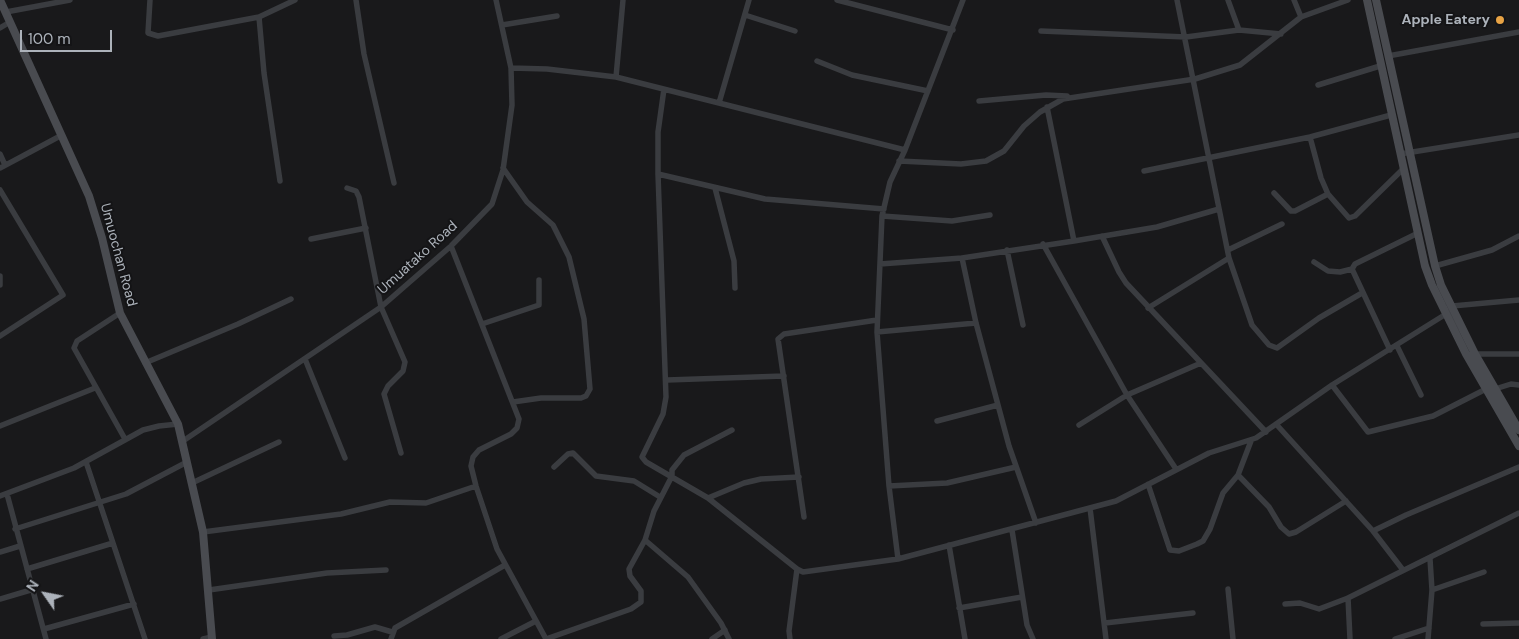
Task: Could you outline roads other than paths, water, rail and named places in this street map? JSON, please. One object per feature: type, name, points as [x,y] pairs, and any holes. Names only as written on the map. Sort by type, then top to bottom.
[{"type":"main road","name":"Umuochan Road","points":[[0,0],[62,135],[96,217],[120,313],[145,363],[171,407],[178,424],[203,532],[212,638]]},
{"type":"main road","points":[[1366,0],[1416,234],[1432,285],[1486,389],[1519,446]]},
{"type":"main road","points":[[1376,0],[1434,266],[1475,354],[1519,430]]},
{"type":"street","points":[[6,12],[70,0]]},
{"type":"street","points":[[150,0],[147,26],[148,33],[152,36],[259,17],[295,0]]},
{"type":"street","points":[[356,0],[364,54],[394,183]]},
{"type":"street","name":"Umuatako Road","points":[[183,441],[381,307],[451,246],[492,204],[503,168],[512,105],[511,68],[496,0]]},
{"type":"street","points":[[616,77],[623,0]]},
{"type":"street","points":[[719,103],[749,0]]},
{"type":"street","points":[[837,0],[953,30]]},
{"type":"street","points":[[898,559],[889,486],[877,332],[882,216],[890,182],[905,150],[964,0]]},
{"type":"street","points":[[1177,0],[1195,79],[1208,157],[1228,250],[1252,325],[1273,347],[1282,346],[1319,318],[1362,293]]},
{"type":"street","points":[[1228,0],[1239,30]]},
{"type":"street","points":[[1294,0],[1301,17]]},
{"type":"street","points":[[899,161],[961,164],[986,161],[1004,151],[1024,126],[1047,107],[1063,99],[1195,79],[1240,65],[1301,17],[1348,0]]},
{"type":"street","points":[[745,15],[795,31]]},
{"type":"street","points":[[502,24],[558,16]]},
{"type":"street","points":[[259,17],[264,73],[280,181]]},
{"type":"street","points":[[0,28],[10,22]]},
{"type":"street","points":[[1041,31],[1186,37],[1239,30],[1281,34]]},
{"type":"street","points":[[1388,56],[1519,32]]},
{"type":"street","points":[[816,61],[852,75],[928,91]]},
{"type":"street","points":[[1318,85],[1380,66]]},
{"type":"street","points":[[511,68],[546,69],[616,77],[905,150]]},
{"type":"street","points":[[664,89],[658,132],[658,174],[667,380],[665,406],[642,457],[646,462],[708,498],[797,569],[809,572],[898,559],[1116,501],[1209,453],[1251,441],[1332,385],[1446,314]]},
{"type":"street","points":[[979,101],[1046,95],[1075,96]]},
{"type":"street","points":[[1047,107],[1074,241]]},
{"type":"street","points":[[1144,171],[1310,137],[1391,115]]},
{"type":"street","points":[[0,154],[2,166],[62,135]]},
{"type":"street","points":[[1400,154],[1519,135]]},
{"type":"street","points":[[1310,137],[1321,178],[1328,194],[1343,214],[1352,219],[1403,169]]},
{"type":"street","points":[[503,168],[527,202],[556,228],[569,257],[584,319],[590,389],[586,396],[581,398],[541,398],[513,402]]},
{"type":"street","points":[[658,174],[765,199],[884,209]]},
{"type":"street","points":[[347,188],[356,191],[359,197],[381,307],[405,362],[403,370],[388,386],[384,394],[401,453]]},
{"type":"street","points":[[715,188],[734,261],[735,288]]},
{"type":"street","points":[[0,190],[63,295],[0,336]]},
{"type":"street","points":[[1274,193],[1291,211],[1295,212],[1328,194]]},
{"type":"street","points":[[880,264],[962,258],[1043,244],[1074,241],[1175,223],[1219,209]]},
{"type":"street","points":[[882,216],[952,221],[990,215]]},
{"type":"street","points":[[1228,250],[1282,224]]},
{"type":"street","points":[[311,239],[366,228]]},
{"type":"street","points":[[1314,262],[1334,273],[1352,268],[1355,264],[1416,234]]},
{"type":"street","points":[[1102,236],[1119,272],[1148,308],[1266,432]]},
{"type":"street","points":[[1434,266],[1492,250],[1519,236]]},
{"type":"street","points":[[1043,244],[1127,395],[1176,469]]},
{"type":"street","points":[[451,246],[519,419],[517,428],[511,434],[480,450],[473,457],[471,466],[491,533],[505,565],[546,639],[637,606],[643,597],[642,591],[630,576],[628,569],[645,540],[660,497],[672,476],[672,470],[684,456],[732,430]]},
{"type":"street","points":[[1007,250],[1023,325]]},
{"type":"street","points":[[962,258],[976,323],[998,405],[1016,466],[1036,523]]},
{"type":"street","points":[[1148,308],[1230,258]]},
{"type":"street","points":[[1352,268],[1390,350]]},
{"type":"street","points":[[0,276],[0,285]]},
{"type":"street","points":[[482,324],[538,305],[539,280]]},
{"type":"street","points":[[145,363],[238,324],[291,299]]},
{"type":"street","points":[[1452,306],[1519,300]]},
{"type":"street","points":[[120,313],[74,344],[74,348],[125,439]]},
{"type":"street","points":[[804,517],[784,376],[777,343],[784,334],[877,320]]},
{"type":"street","points":[[877,332],[976,323]]},
{"type":"street","points":[[1397,346],[1422,395]]},
{"type":"street","points":[[1475,354],[1519,354]]},
{"type":"street","points":[[304,358],[345,458]]},
{"type":"street","points":[[1079,425],[1127,395],[1201,363]]},
{"type":"street","points":[[667,380],[784,376]]},
{"type":"street","points":[[1495,389],[1511,384],[1519,384]]},
{"type":"street","points":[[1332,385],[1368,432],[1433,416],[1486,389]]},
{"type":"street","points":[[0,426],[95,388]]},
{"type":"street","points":[[937,421],[998,405]]},
{"type":"street","points":[[0,496],[86,462],[125,439],[159,426],[178,424]]},
{"type":"street","points":[[1276,424],[1373,532],[1403,570]]},
{"type":"street","points":[[1148,484],[1170,550],[1179,550],[1203,541],[1210,529],[1223,493],[1238,475],[1251,441]]},
{"type":"street","points":[[192,483],[279,442]]},
{"type":"street","points":[[554,468],[568,454],[573,454],[596,476],[634,481],[660,497]]},
{"type":"street","points":[[86,462],[145,639]]},
{"type":"street","points":[[16,529],[100,504],[126,494],[188,462]]},
{"type":"street","points":[[889,486],[947,482],[1016,466]]},
{"type":"street","points":[[1373,532],[1406,515],[1519,467]]},
{"type":"street","points":[[1238,475],[1269,507],[1281,528],[1289,534],[1296,532],[1346,501]]},
{"type":"street","points":[[708,498],[744,483],[760,479],[799,477]]},
{"type":"street","points":[[203,532],[341,514],[390,502],[426,503],[476,486]]},
{"type":"street","points":[[7,494],[46,639]]},
{"type":"street","points":[[1090,508],[1106,639]]},
{"type":"street","points":[[1285,604],[1300,603],[1318,609],[1348,598],[1519,513]]},
{"type":"street","points":[[1012,530],[1027,625],[1033,639]]},
{"type":"street","points":[[645,540],[688,577],[725,630],[729,639]]},
{"type":"street","points":[[27,569],[114,543]]},
{"type":"street","points":[[949,545],[965,639]]},
{"type":"street","points":[[0,552],[20,546]]},
{"type":"street","points":[[1428,639],[1432,590],[1430,558]]},
{"type":"street","points":[[334,636],[347,635],[374,627],[392,632],[505,565]]},
{"type":"street","points":[[790,639],[789,631],[797,569]]},
{"type":"street","points":[[209,590],[326,573],[386,570]]},
{"type":"street","points":[[1432,590],[1484,572]]},
{"type":"street","points":[[0,600],[34,589]]},
{"type":"street","points":[[1228,589],[1233,639]]},
{"type":"street","points":[[959,608],[1022,596]]},
{"type":"street","points":[[1348,598],[1350,639]]},
{"type":"street","points":[[44,629],[134,604]]},
{"type":"street","points":[[1105,623],[1193,613]]},
{"type":"street","points":[[501,639],[536,621]]},
{"type":"street","points":[[1483,624],[1519,623]]},
{"type":"street","points":[[1395,639],[1430,628]]},
{"type":"street","points":[[712,639],[725,630]]},
{"type":"street","points":[[391,639],[392,632]]},
{"type":"street","points":[[203,639],[212,638]]},
{"type":"place","name":"Apple Eatery","points":[[1500,20]]}]
